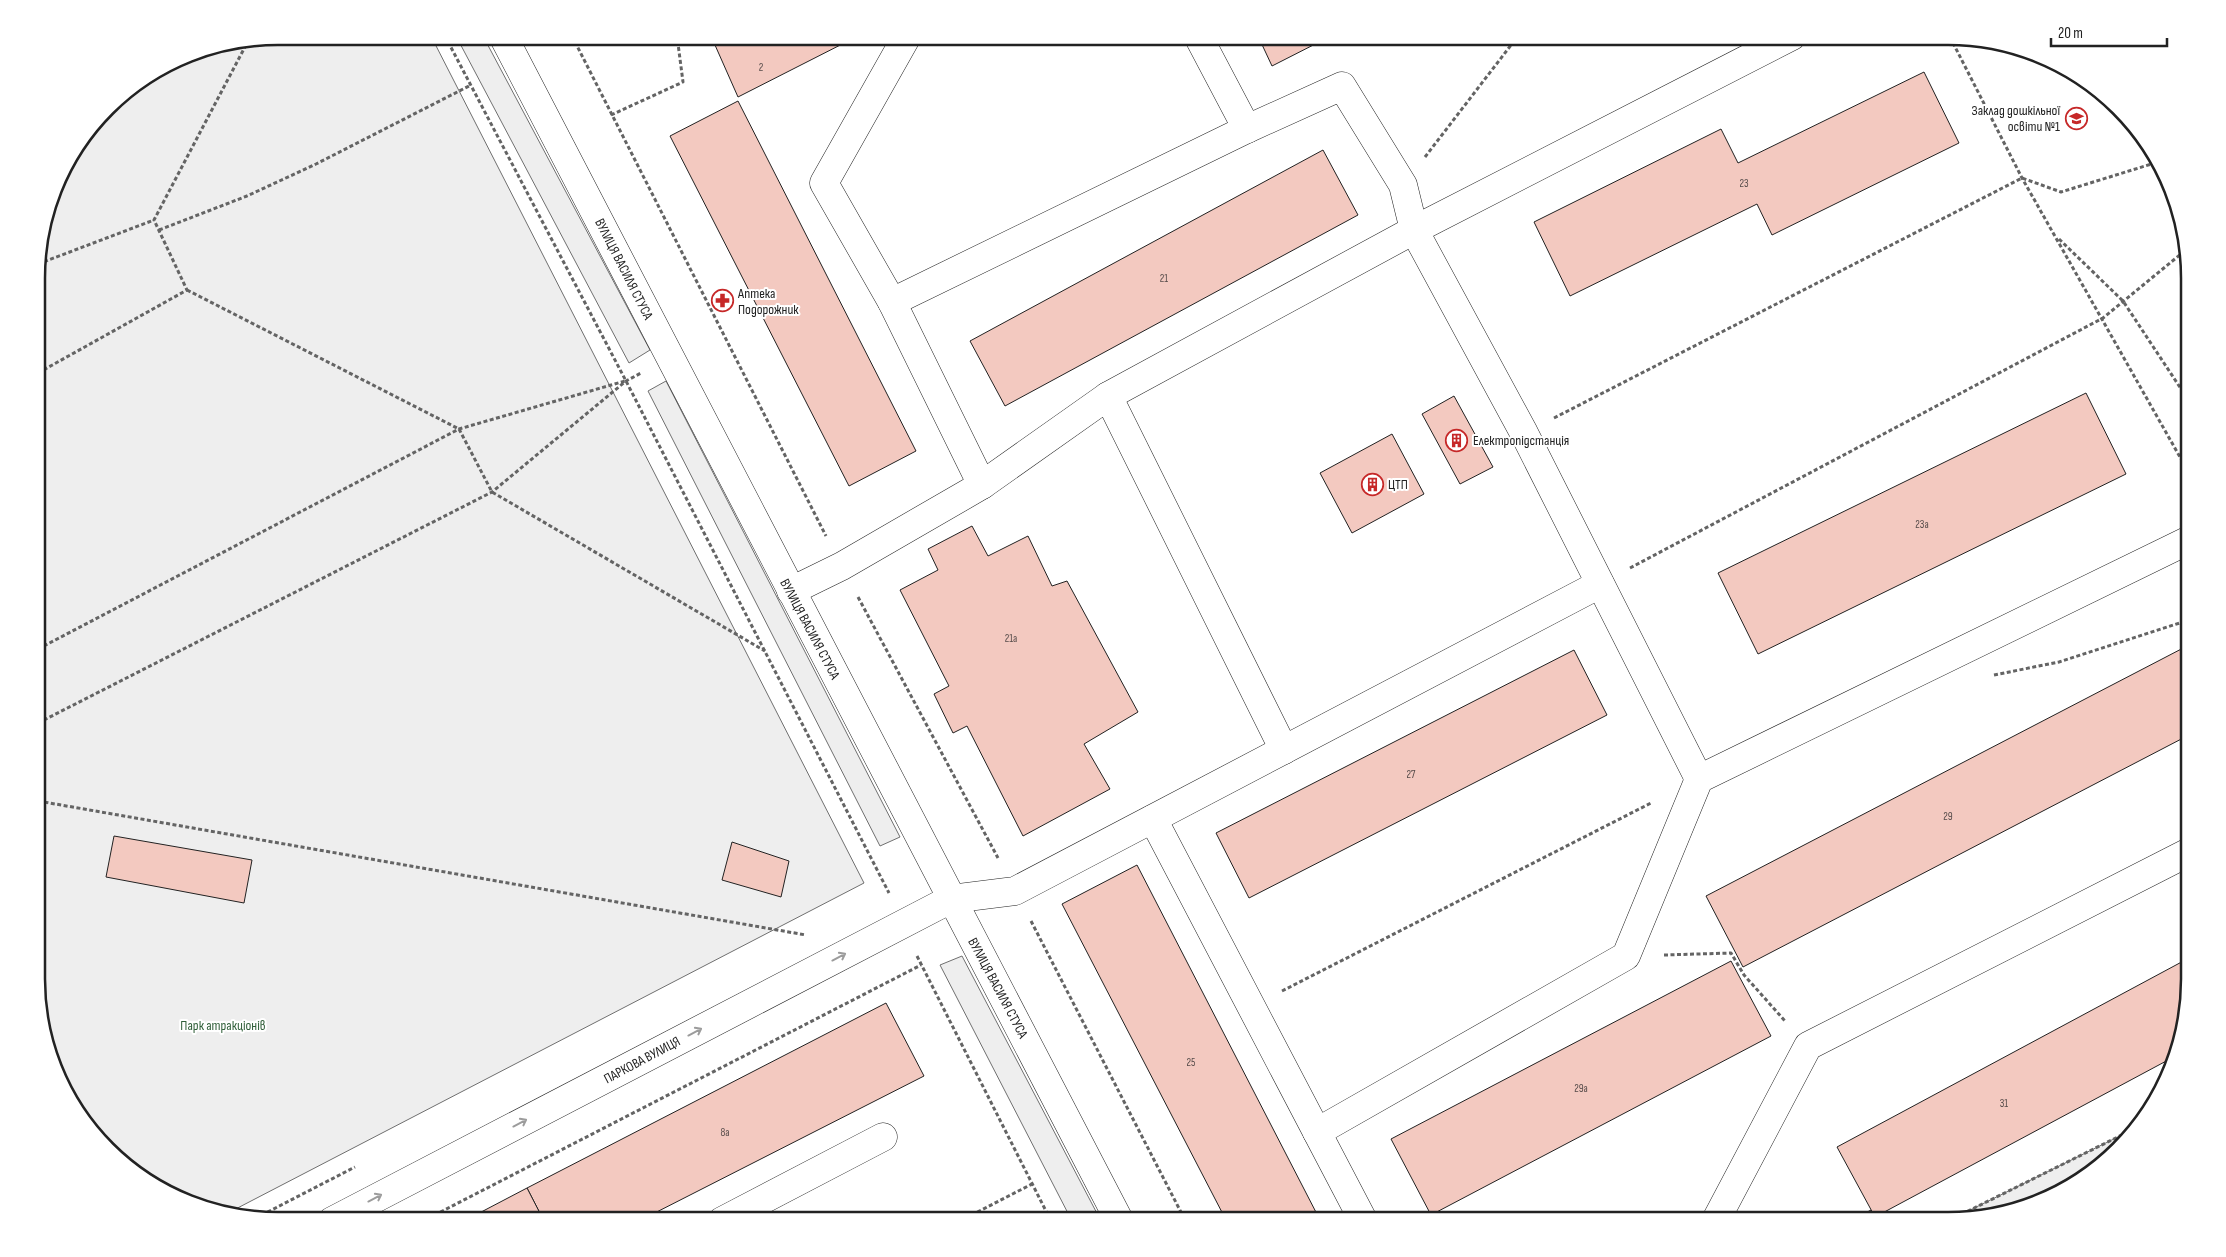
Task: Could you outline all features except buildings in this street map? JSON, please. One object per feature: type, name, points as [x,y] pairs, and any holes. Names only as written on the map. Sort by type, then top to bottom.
[{"type":"street","name":"ВУЛИЦЯ ВАСИЛЯ СТУСА","points":[[509,45],[669,358],[1115,1212]]},
{"type":"street","points":[[902,45],[824,184],[892,302],[982,485]]},
{"type":"street","points":[[1203,45],[1247,129]]},
{"type":"street","points":[[791,592],[842,566],[982,485],[1108,396],[1414,230],[1774,45]]},
{"type":"street","points":[[892,302],[1247,129],[1342,86],[1403,185],[1414,230],[1524,433],[1699,779]]},
{"type":"street","points":[[1108,396],[1284,750]]},
{"type":"street","points":[[1317,1132],[1626,956],[1699,779],[2181,544]]},
{"type":"street","points":[[1015,891],[1600,584]]},
{"type":"street","points":[[1153,819],[1359,1212]]},
{"type":"street","points":[[1720,1212],[1808,1046],[2181,856]]},
{"type":"street","name":"ПАРКОВА ВУЛИЦЯ","points":[[349,1212],[951,899],[1015,891]]},
{"type":"street","points":[[739,1212],[883,1138]]},
{"type":"path","points":[[450,45],[626,381],[892,899],[921,965],[1047,1212]]},
{"type":"path","points":[[576,45],[842,566],[1015,891],[1181,1212]]},
{"type":"path","points":[[611,115],[683,82],[678,45]]},
{"type":"path","points":[[1403,185],[1511,45]]},
{"type":"path","points":[[1955,45],[2022,178],[2181,459]]},
{"type":"path","points":[[45,261],[154,220],[244,48]]},
{"type":"path","points":[[159,230],[247,196],[316,164],[471,85]]},
{"type":"path","points":[[1524,433],[2022,178],[2061,192],[2151,164]]},
{"type":"path","points":[[154,220],[187,290],[459,429],[492,492],[765,651]]},
{"type":"path","points":[[2056,236],[2123,301],[2181,389]]},
{"type":"path","points":[[1600,584],[2103,318],[2180,256]]},
{"type":"path","points":[[45,368],[187,290]]},
{"type":"path","points":[[45,719],[492,492],[626,381],[669,358]]},
{"type":"path","points":[[45,644],[459,429],[626,381]]},
{"type":"path","points":[[1251,1007],[1699,779]]},
{"type":"path","points":[[45,802],[809,936]]},
{"type":"path","points":[[1626,956],[1731,953],[1744,976],[1808,1046]]},
{"type":"path","points":[[441,1212],[921,965]]},
{"type":"path","points":[[1968,1211],[2118,1138]]},
{"type":"path","points":[[976,1212],[1032,1184]]},
{"type":"green space","name":"Парк атракціонів","points":[[263,45],[436,45],[864,883],[237,1208],[203,1200],[175,1188],[136,1164],[113,1144],[93,1121],[69,1082],[57,1054],[49,1024],[45,994],[45,263],[49,233],[57,203],[69,175],[93,136],[113,113],[136,93],[175,69],[203,57],[233,49]]},
{"type":"green space","points":[[461,45],[488,45],[650,350],[629,363]]},
{"type":"green space","points":[[666,381],[900,837],[880,846],[648,391]]},
{"type":"green space","points":[[962,956],[1096,1212],[1067,1212],[940,965]]},
{"type":"green space","points":[[2120,1136],[2090,1164],[2051,1188],[2023,1200],[1993,1208],[1967,1211]]},
{"type":"place","name":"Заклад дошкільної освіти №1","points":[[2076,118]]},
{"type":"place","name":"Аптека Подорожник","points":[[722,301]]},
{"type":"place","name":"Електропідстанція","points":[[1457,440]]},
{"type":"place","name":"ЦТП","points":[[1372,484]]}]
